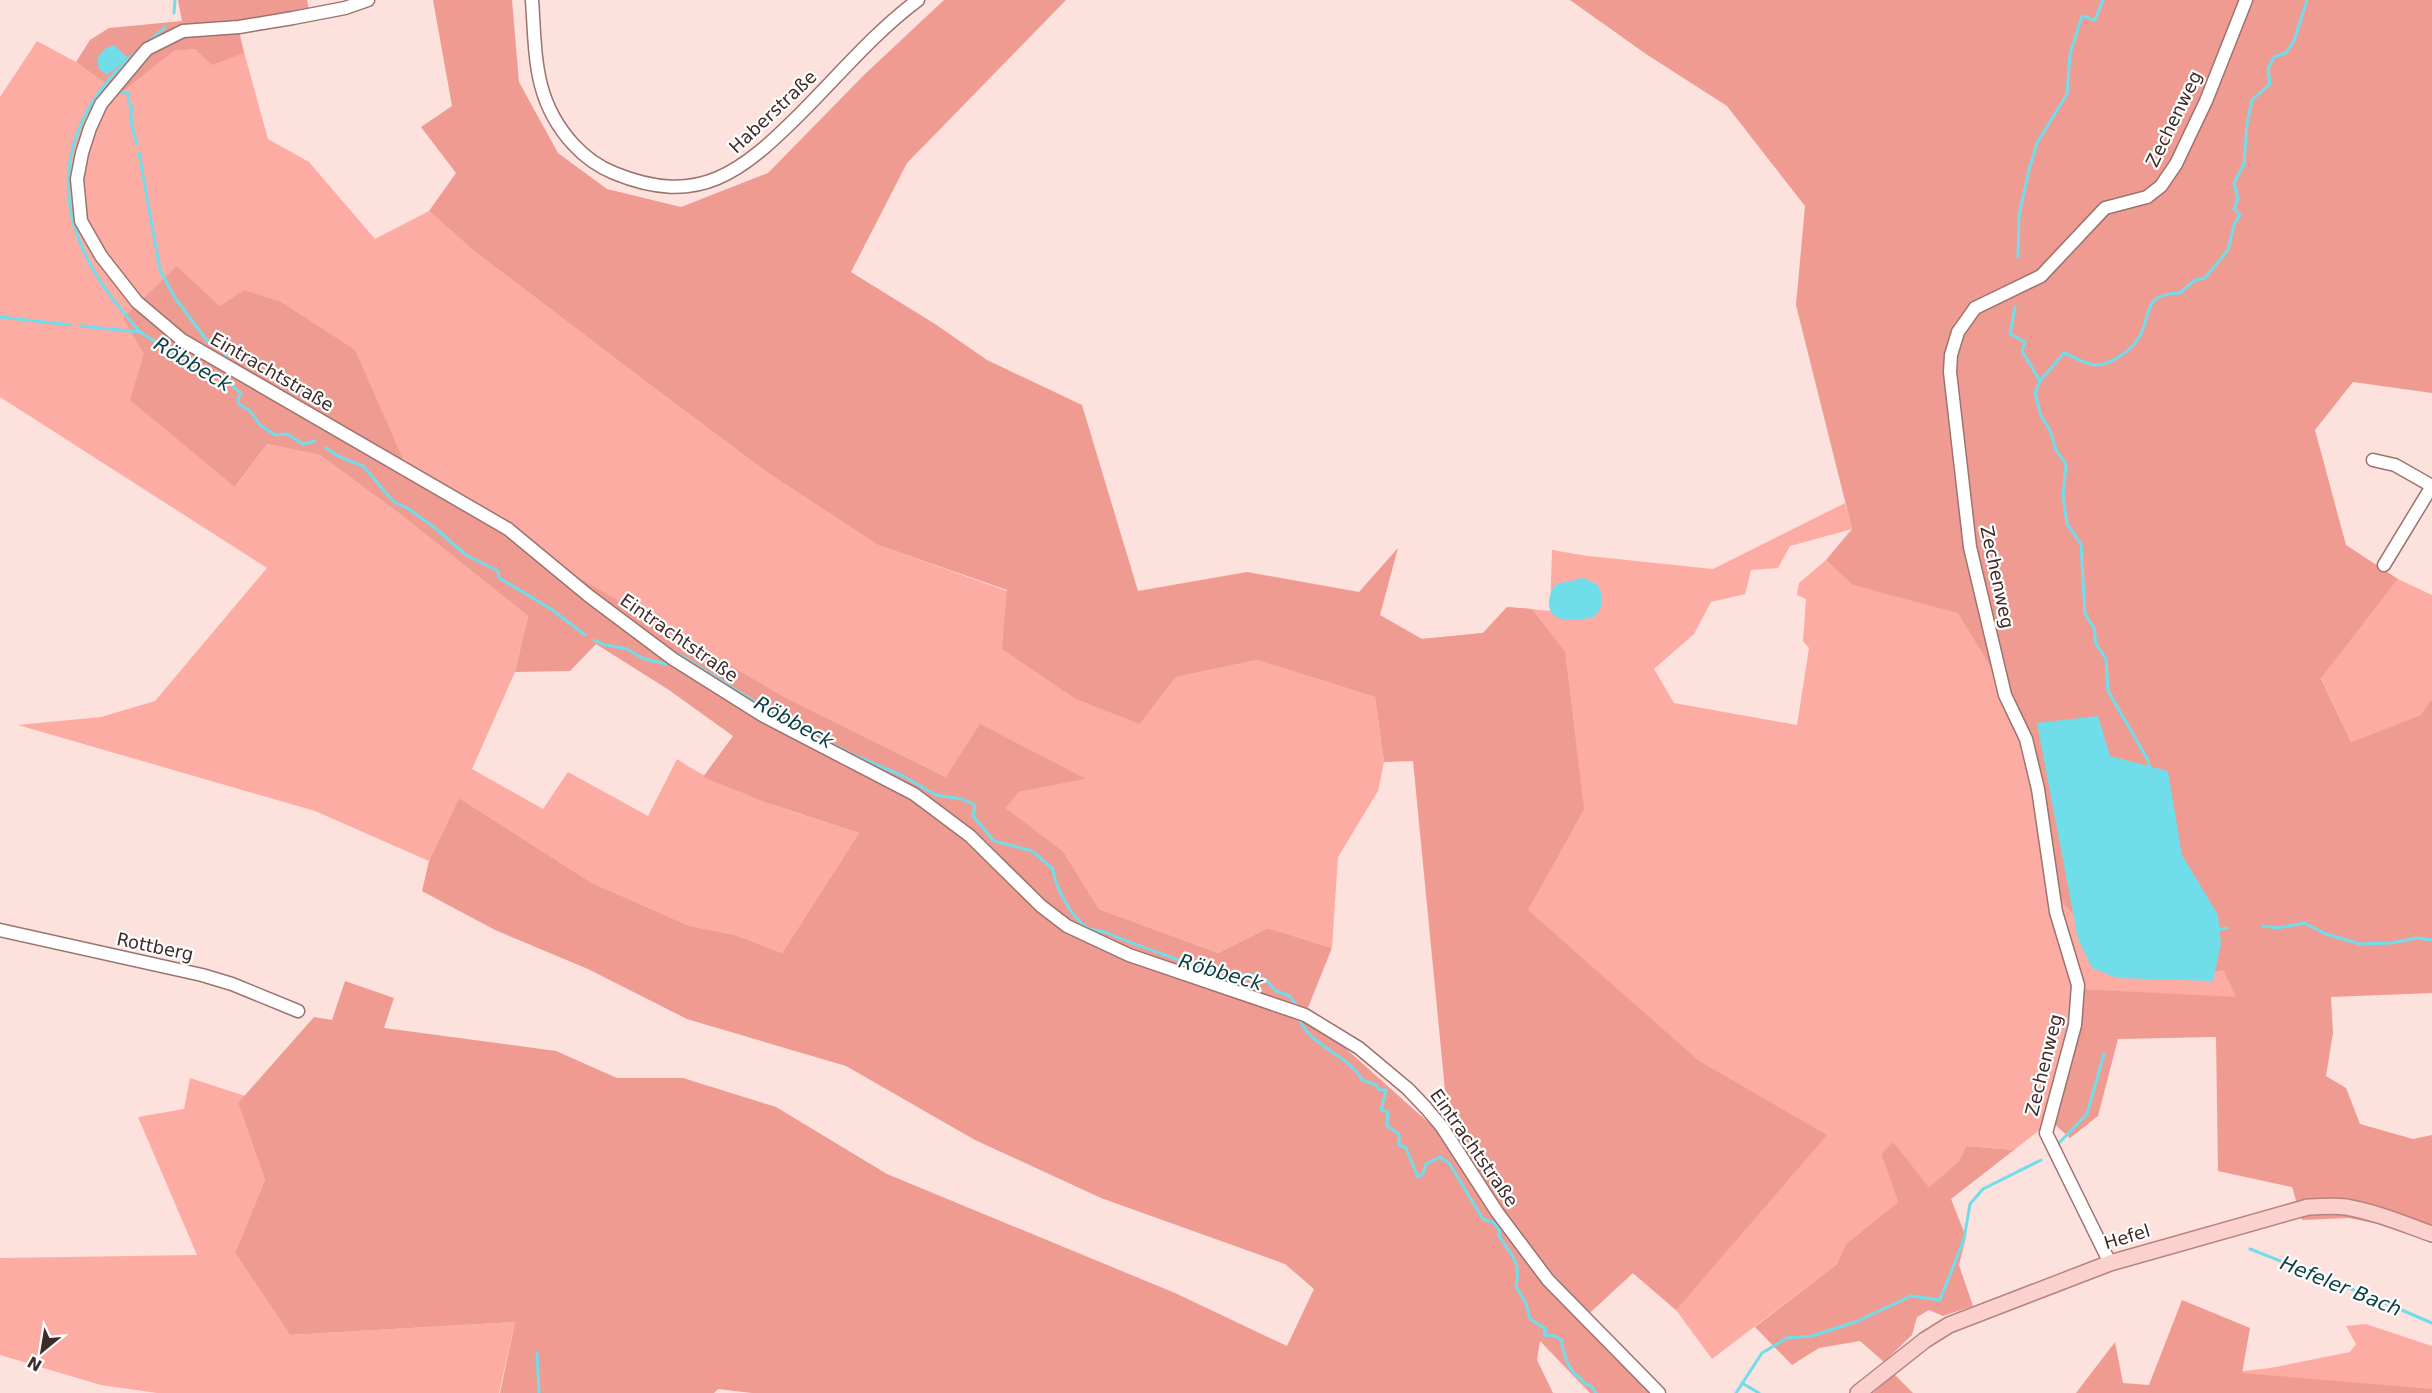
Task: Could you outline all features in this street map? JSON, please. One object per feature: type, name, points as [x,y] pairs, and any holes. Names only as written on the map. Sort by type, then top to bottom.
[{"type":"main road","name":"Hefel","points":[[1858,1393],[1925,1340],[1949,1326],[2110,1263],[2308,1207],[2344,1207],[2378,1215],[2432,1234]]},
{"type":"street","name":"Eintrachtstraße","points":[[368,0],[345,8],[293,18],[239,27],[187,31],[147,49],[101,104],[93,120],[77,179],[81,221],[100,256],[137,302],[158,322],[206,355],[508,529],[589,596],[673,659],[752,709],[923,800],[970,836],[1041,906],[1067,926],[1129,955],[1305,1015],[1359,1048],[1408,1089],[1426,1108],[1442,1127],[1497,1212],[1548,1280],[1659,1393]]},
{"type":"street","name":"Haberstraße","points":[[532,0],[540,83],[545,102],[566,136],[579,151],[609,172],[642,183],[679,187],[711,181],[726,175],[758,154],[884,30],[918,0]]},
{"type":"street","name":"Zechenweg","points":[[2110,1263],[2046,1133],[2075,1025],[2078,985],[2056,912],[2038,789],[2026,739],[2005,695],[1970,547],[1950,372],[1951,355],[1958,332],[1975,308],[2041,276],[2104,208],[2147,197],[2161,186],[2176,164],[2206,101],[2246,0]]},
{"type":"street","points":[[2373,460],[2395,465],[2432,486],[2384,565]]},
{"type":"street","name":"Rottberg","points":[[0,930],[202,975],[232,984],[298,1011]]},
{"type":"shaded area","points":[[178,0],[307,0],[309,10],[237,21],[244,53],[212,65],[195,49],[174,51],[120,94],[76,62],[90,40],[109,28],[182,21]]},
{"type":"shaded area","points":[[433,0],[512,0],[519,82],[558,153],[607,189],[681,207],[768,173],[865,74],[944,0],[1066,0],[907,163],[851,272],[935,324],[987,360],[1082,405],[1138,591],[1247,572],[1359,592],[1398,548],[1380,615],[1422,639],[1483,633],[1507,607],[1532,609],[1565,652],[1584,809],[1528,910],[1699,1061],[1827,1135],[1676,1310],[1633,1273],[1581,1321],[1652,1393],[1590,1393],[1540,1341],[1537,1360],[1553,1393],[752,1393],[718,1389],[714,1393],[500,1393],[515,1322],[290,1335],[235,1253],[265,1180],[238,1103],[314,1017],[332,1020],[345,981],[394,998],[384,1028],[556,1051],[617,1078],[683,1078],[776,1107],[887,1174],[1175,1293],[1287,1346],[1314,1289],[1285,1264],[1101,1198],[975,1140],[846,1066],[687,1019],[588,969],[495,930],[422,891],[429,861],[459,798],[592,883],[690,926],[735,935],[782,953],[859,833],[764,802],[703,777],[733,736],[669,690],[596,644],[570,671],[515,672],[528,616],[400,514],[320,455],[267,444],[235,487],[130,400],[144,354],[123,318],[177,266],[220,306],[244,290],[281,302],[355,350],[405,464],[569,572],[788,699],[946,777],[980,724],[1086,779],[1019,792],[1006,808],[1063,851],[1099,909],[1218,953],[1268,928],[1332,948],[1303,1020],[1325,1030],[1438,1131],[1462,1130],[1445,1090],[1413,761],[1384,762],[1375,697],[1257,660],[1176,677],[1140,724],[1076,699],[1002,649],[1007,590],[878,545],[768,473],[474,251],[429,211],[456,173],[421,127],[452,106]]},
{"type":"shaded area","points":[[1570,0],[2432,0],[2432,393],[2353,382],[2315,430],[2346,545],[2398,579],[2321,678],[2351,742],[2421,715],[2432,699],[2432,993],[2331,997],[2333,1033],[2326,1076],[2346,1088],[2360,1124],[2413,1139],[2432,1135],[2432,1242],[2378,1224],[2349,1218],[2302,1220],[2292,1187],[2218,1171],[2216,1037],[2118,1039],[2098,1116],[2070,1138],[2051,1121],[2082,989],[2236,997],[2223,970],[2200,975],[2088,929],[2057,897],[2029,730],[1958,613],[1853,585],[1826,560],[1852,529],[1796,305],[1805,206],[1727,106],[1646,54]]},
{"type":"shaded area","points":[[37,41],[76,62],[120,94],[174,51],[195,49],[244,52],[268,139],[309,162],[375,239],[429,211],[474,251],[768,473],[878,545],[1007,591],[1140,724],[1176,677],[1257,660],[1375,697],[1384,762],[1378,791],[1338,857],[1332,948],[1268,928],[1218,953],[1099,909],[1063,851],[1006,808],[1019,792],[1085,779],[946,777],[788,699],[568,572],[405,463],[220,306],[177,266],[236,486],[267,444],[320,455],[400,514],[528,616],[515,672],[472,769],[543,809],[568,772],[648,816],[677,759],[742,793],[859,833],[782,953],[735,935],[690,926],[592,883],[459,798],[429,861],[315,811],[18,725],[101,717],[155,701],[267,568],[0,397],[0,97]]},
{"type":"shaded area","points":[[1845,503],[1852,529],[1790,546],[1778,568],[1751,570],[1745,594],[1711,602],[1694,634],[1654,669],[1674,703],[1797,725],[1809,648],[1803,641],[1806,599],[1797,595],[1799,583],[1826,560],[1854,585],[1958,612],[2029,730],[2057,897],[2223,970],[2237,998],[2082,989],[2051,1121],[2014,1150],[1966,1146],[1959,1161],[1929,1187],[1893,1143],[1881,1154],[1898,1202],[1846,1244],[1837,1264],[1712,1359],[1676,1310],[1633,1273],[1422,639],[1483,633],[1507,607],[1550,611],[1552,550],[1713,569]]},
{"type":"shaded area","points":[[2398,579],[2432,595],[2432,699],[2422,715],[2351,742],[2321,677]]},
{"type":"shaded area","points":[[190,1078],[245,1096],[238,1103],[265,1180],[235,1253],[290,1335],[515,1322],[499,1393],[157,1393],[101,1385],[0,1355],[0,1258],[197,1255],[138,1117],[184,1109]]},
{"type":"shaded area","points":[[1893,1142],[1929,1187],[1959,1161],[1966,1146],[2014,1150],[1951,1199],[1966,1237],[1959,1265],[1973,1306],[1943,1316],[1929,1310],[1917,1317],[1912,1335],[1884,1362],[1860,1341],[1819,1348],[1792,1365],[1755,1327],[1837,1264],[1846,1244],[1898,1202],[1881,1154]]},
{"type":"shaded area","points":[[2182,1300],[2250,1328],[2242,1373],[2432,1389],[2432,1393],[2076,1393],[2115,1342],[2123,1383],[2149,1385]]},
{"type":"shaded area","points":[[2366,1324],[2432,1346],[2432,1393],[2150,1393],[2190,1377],[2270,1368],[2350,1352],[2356,1344],[2346,1326]]},
{"type":"shaded area","points":[[1894,1374],[1913,1393],[1873,1393]]},
{"type":"water","points":[[114,45],[128,58],[107,75],[99,69],[97,58],[105,49]]},
{"type":"water","points":[[1583,578],[1597,584],[1599,589],[1602,602],[1597,614],[1593,618],[1571,620],[1554,615],[1549,602],[1556,584]]},
{"type":"water","points":[[2098,716],[2110,756],[2168,771],[2182,855],[2218,915],[2221,944],[2213,981],[2117,978],[2092,968],[2078,939],[2037,723]]},
{"type":"waterway","points":[[174,13],[175,0]]},
{"type":"waterway","points":[[2018,257],[2019,215],[2037,143],[2067,94],[2070,54],[2082,16],[2095,20],[2103,0]]},
{"type":"waterway","points":[[2040,381],[2064,353],[2095,365],[2107,363],[2120,356],[2140,336],[2150,306],[2154,301],[2168,294],[2180,293],[2195,280],[2205,278],[2228,250],[2234,225],[2240,215],[2234,209],[2238,198],[2234,183],[2244,164],[2247,124],[2252,100],[2270,84],[2268,69],[2274,57],[2286,53],[2294,41],[2307,0]]},
{"type":"waterway","points":[[146,44],[165,27]]},
{"type":"waterway","points":[[140,332],[111,297],[87,258],[75,228],[69,199],[69,171],[74,144],[84,118],[99,93],[118,70],[141,48]]},
{"type":"waterway","points":[[120,91],[129,94],[128,102],[132,106],[131,120],[137,144]]},
{"type":"waterway","points":[[139,153],[160,270],[175,298],[209,343],[225,351],[226,360]]},
{"type":"waterway","points":[[2015,307],[2010,334],[2025,342],[2022,351],[2040,381],[2035,393],[2041,416],[2050,430],[2056,450],[2066,464],[2063,496],[2067,524],[2081,544],[2085,614],[2094,628],[2096,644],[2106,659],[2108,691],[2148,760],[2150,770]]},
{"type":"waterway","name":"Röbbeck","points":[[0,317],[71,325]]},
{"type":"waterway","name":"Röbbeck","points":[[80,326],[140,332],[173,353],[230,383],[241,394],[238,399],[239,404],[250,411],[260,425],[275,435],[287,434],[303,444],[315,441]]},
{"type":"waterway","name":"Röbbeck","points":[[326,448],[340,457],[363,466],[394,502],[409,509],[466,555],[498,571],[499,578],[551,609],[585,635]]},
{"type":"waterway","name":"Röbbeck","points":[[594,640],[605,645],[627,649],[644,659],[666,664]]},
{"type":"waterway","name":"Röbbeck","points":[[680,655],[779,717],[858,757],[903,776],[936,795],[962,799],[975,805],[973,816],[994,841],[1032,851],[1053,869],[1065,902],[1076,918],[1088,928],[1105,932],[1204,969],[1224,972],[1231,976],[1249,974],[1266,980],[1276,991],[1290,996],[1298,1008]]},
{"type":"waterway","points":[[2263,926],[2278,928],[2304,923],[2326,934],[2360,944],[2391,943],[2417,938],[2432,940]]},
{"type":"waterway","points":[[2217,930],[2227,928]]},
{"type":"waterway","name":"Röbbeck","points":[[1299,1017],[1310,1035],[1348,1063],[1362,1080],[1376,1085],[1379,1090],[1386,1090],[1381,1110],[1388,1112],[1387,1126],[1399,1134],[1399,1145],[1406,1148],[1418,1177],[1423,1174],[1426,1164],[1440,1157],[1449,1163],[1483,1219],[1494,1223],[1500,1231],[1499,1236],[1516,1264],[1516,1287],[1526,1303],[1530,1319],[1546,1329],[1544,1335],[1562,1340],[1564,1353],[1572,1370],[1596,1393]]},
{"type":"waterway","points":[[2059,1143],[2087,1114],[2104,1054]]},
{"type":"waterway","points":[[1736,1393],[1762,1353],[1787,1338],[1812,1336],[1858,1321],[1911,1296],[1940,1300],[1964,1239],[1970,1204],[1983,1189],[2041,1160]]},
{"type":"waterway","name":"Hefeler Bach","points":[[2250,1249],[2432,1323]]},
{"type":"waterway","points":[[537,1353],[539,1393]]},
{"type":"waterway","points":[[1742,1383],[1759,1393]]}]
